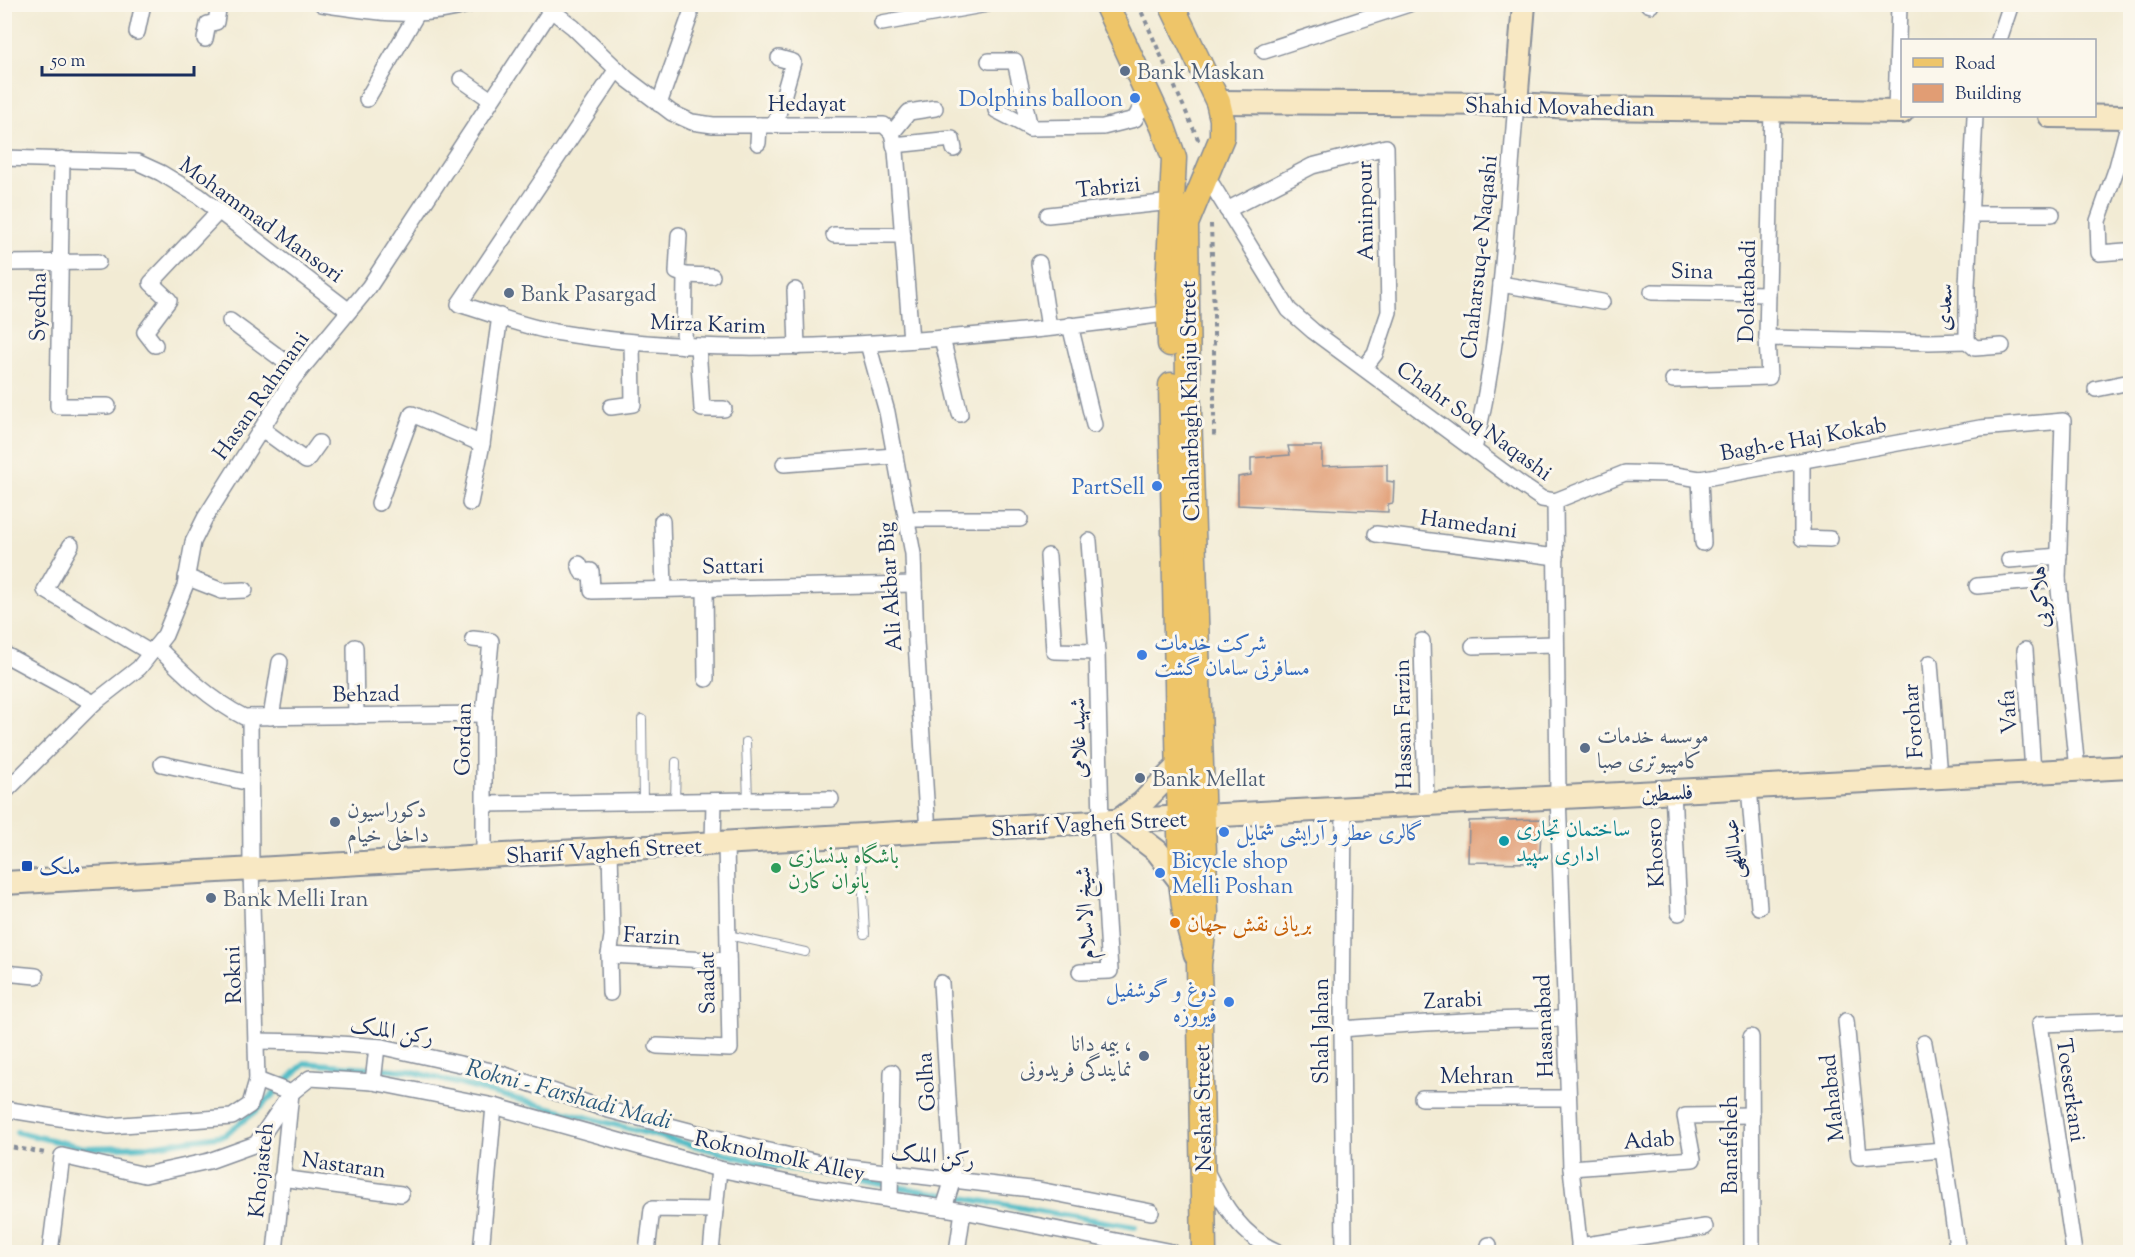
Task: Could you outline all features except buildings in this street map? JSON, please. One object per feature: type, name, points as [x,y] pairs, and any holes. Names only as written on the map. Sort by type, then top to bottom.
[{"type":"main road","name":"Chaharbagh Khaju Street","points":[[1171,4],[1218,102],[1222,118],[1222,137],[1186,224],[1191,817]]},
{"type":"main road","points":[[1516,104],[1524,4]]},
{"type":"main road","name":"Chaharbagh Khaju Street","points":[[1111,9],[1172,153],[1173,202],[1168,287],[1179,765],[1191,817]]},
{"type":"main road","name":"Shahid Movahedian","points":[[1218,102],[1516,104],[1590,108],[1899,112]]},
{"type":"main road","points":[[2090,117],[2130,118]]},
{"type":"main road","points":[[1172,153],[1182,165],[1193,168],[1209,167]]},
{"type":"main road","points":[[1179,765],[1142,803],[1110,822],[1157,851],[1181,882]]},
{"type":"main road","name":"فلسطین","points":[[1191,817],[2077,770],[2130,765]]},
{"type":"main road","points":[[1191,817],[1181,882],[1185,913],[1199,964]]},
{"type":"main road","points":[[1191,817],[1206,913],[1199,964]]},
{"type":"main road","name":"Sharif Vaghefi Street","points":[[4,883],[1191,817]]},
{"type":"main road","name":"Neshat Street","points":[[1199,964],[1204,1252]]},
{"type":"street","points":[[137,32],[143,4]]},
{"type":"street","points":[[205,39],[208,24],[216,22],[219,4]]},
{"type":"street","points":[[322,4],[383,13],[457,9],[471,4]]},
{"type":"street","points":[[882,23],[987,4]]},
{"type":"street","points":[[1899,4],[1899,112]]},
{"type":"street","points":[[1999,39],[2011,4]]},
{"type":"street","points":[[1264,51],[1403,5]]},
{"type":"street","name":"Hedayat","points":[[550,6],[617,69],[659,104],[692,122],[713,125],[884,125],[893,139]]},
{"type":"street","name":"Hasan Rahmani","points":[[4,793],[94,703],[139,668],[165,635],[185,586],[193,542],[205,518],[299,372],[369,287],[550,6]]},
{"type":"street","points":[[367,99],[418,12]]},
{"type":"street","points":[[659,104],[690,16]]},
{"type":"street","points":[[775,125],[793,62],[779,58]]},
{"type":"street","points":[[989,61],[1015,61],[1030,128]]},
{"type":"street","name":"Mirza Karim","points":[[617,69],[459,304],[552,332],[632,342],[691,346],[797,347],[868,344],[1049,328],[1170,313]]},
{"type":"street","points":[[461,79],[491,100]]},
{"type":"street","name":"Chaharsuq-e Naqashi","points":[[1474,448],[1484,408],[1501,284],[1516,104]]},
{"type":"street","points":[[996,110],[1030,128],[1103,128],[1136,119],[1139,111],[1154,106]]},
{"type":"street","points":[[911,340],[893,139],[909,112],[935,108]]},
{"type":"street","name":"Dolatabadi","points":[[1673,380],[1768,377],[1772,110]]},
{"type":"street","points":[[1083,114],[1092,128]]},
{"type":"street","name":"سعدی","points":[[1767,338],[1967,341],[1967,286],[1975,117]]},
{"type":"street","points":[[2125,251],[2099,253],[2098,221],[2117,167],[2130,118]]},
{"type":"street","points":[[758,144],[759,125]]},
{"type":"street","points":[[893,139],[952,139],[954,149]]},
{"type":"street","name":"Aminpour","points":[[1227,210],[1312,166],[1386,147],[1389,312],[1375,354],[1365,368]]},
{"type":"street","name":"Mohammad Mansori","points":[[4,158],[137,162],[189,190],[349,310]]},
{"type":"street","name":"Syedha","points":[[62,159],[58,406],[108,406]]},
{"type":"street","name":"Chahr Soq Naqashi","points":[[1209,167],[1227,210],[1289,310],[1313,331],[1542,499],[1555,501],[1558,796]]},
{"type":"street","name":"Tabrizi","points":[[1048,214],[1173,202]]},
{"type":"street","points":[[155,345],[145,332],[169,300],[151,283],[219,211]]},
{"type":"street","points":[[1970,214],[2052,214]]},
{"type":"street","points":[[679,235],[677,272],[712,276]]},
{"type":"street","points":[[834,235],[903,235]]},
{"type":"street","points":[[4,263],[99,262]]},
{"type":"street","points":[[1039,263],[1049,328]]},
{"type":"street","points":[[685,274],[691,346],[702,409],[724,409]]},
{"type":"street","points":[[1501,284],[1602,302]]},
{"type":"street","points":[[795,290],[797,347]]},
{"type":"street","name":"Sina","points":[[1652,292],[1768,294]]},
{"type":"street","points":[[470,503],[482,444],[500,316]]},
{"type":"street","points":[[230,321],[299,372]]},
{"type":"street","points":[[1070,325],[1094,424]]},
{"type":"street","points":[[942,338],[960,414]]},
{"type":"street","points":[[1967,341],[1975,348],[2002,346]]},
{"type":"street","points":[[611,407],[633,404],[632,342]]},
{"type":"street","name":"Ali Akbar Big","points":[[868,344],[887,412],[913,554],[928,832]]},
{"type":"street","points":[[2096,388],[2130,382]]},
{"type":"street","points":[[379,503],[412,414],[482,444]]},
{"type":"street","name":"Bagh-e Haj Kokab","points":[[1555,501],[1625,473],[1669,474],[1700,479],[1980,428],[2063,421]]},
{"type":"street","name":"هلاکویی","points":[[2063,421],[2058,579],[2077,770]]},
{"type":"street","points":[[262,429],[306,461],[320,443]]},
{"type":"street","points":[[784,464],[895,456]]},
{"type":"street","points":[[1802,462],[1802,538],[1830,539]]},
{"type":"street","points":[[1700,479],[1703,543]]},
{"type":"street","points":[[907,519],[1020,519]]},
{"type":"street","points":[[662,521],[664,589]]},
{"type":"street","name":"Hamedani","points":[[1376,534],[1556,557]]},
{"type":"street","name":"شهید غلامی","points":[[1089,541],[1110,822]]},
{"type":"street","points":[[71,545],[45,590],[153,650]]},
{"type":"street","points":[[1048,556],[1054,651],[1097,652]]},
{"type":"street","points":[[2009,560],[2059,556]]},
{"type":"street","name":"Sattari","points":[[579,564],[582,572],[591,571],[592,591],[914,584]]},
{"type":"street","points":[[186,577],[222,591],[244,590]]},
{"type":"street","points":[[1977,586],[2058,579]]},
{"type":"street","points":[[705,589],[706,679]]},
{"type":"street","name":"Gordan","points":[[473,639],[491,641],[484,714],[484,856]]},
{"type":"street","name":"Hassan Farzin","points":[[1422,641],[1426,803]]},
{"type":"street","points":[[1473,646],[1556,644]]},
{"type":"street","points":[[355,647],[356,716]]},
{"type":"street","name":"Behzad","points":[[153,650],[225,708],[244,717],[484,714]]},
{"type":"street","name":"Vafa","points":[[2025,650],[2033,771]]},
{"type":"street","points":[[4,654],[94,703]]},
{"type":"street","points":[[270,717],[279,662]]},
{"type":"street","name":"Forohar","points":[[1930,663],[1938,776]]},
{"type":"street","points":[[250,717],[251,869]]},
{"type":"street","points":[[162,764],[250,783]]},
{"type":"street","name":"عبداللهی","points":[[1749,787],[1759,907]]},
{"type":"street","name":"Khosro","points":[[1673,791],[1680,913]]},
{"type":"street","name":"Hasanabad","points":[[1558,796],[1571,1168],[1580,1249]]},
{"type":"street","points":[[484,804],[831,799]]},
{"type":"street","points":[[714,801],[719,843]]},
{"type":"street","name":"Shah Jahan","points":[[1344,809],[1342,1029],[1344,1252]]},
{"type":"street","name":"شیخ الاسلام","points":[[1080,972],[1110,971],[1110,822]]},
{"type":"street","name":"Saadat","points":[[657,1046],[730,1049],[728,935],[719,843]]},
{"type":"street","name":"Farzin","points":[[610,849],[612,936],[609,955],[610,993]]},
{"type":"street","name":"Rokni","points":[[251,869],[257,1080]]},
{"type":"street","name":"Farzin","points":[[609,955],[728,961]]},
{"type":"street","points":[[4,973],[36,976]]},
{"type":"street","name":"Golha","points":[[941,982],[953,1179]]},
{"type":"street","name":"Zarabi","points":[[1342,1029],[1459,1021],[1566,1019]]},
{"type":"street","name":"Mahabad","points":[[1846,1021],[1859,1157],[1943,1150]]},
{"type":"street","name":"Toeserkani","points":[[2074,1252],[2040,1024],[2130,1021]]},
{"type":"street","name":"Banafsheh","points":[[1751,1037],[1752,1252]]},
{"type":"street","name":"رکن الملک","points":[[256,1041],[377,1047],[496,1072],[605,1109],[834,1166],[1039,1190],[1151,1212]]},
{"type":"street","points":[[1924,1043],[1958,1252]]},
{"type":"street","points":[[373,1082],[377,1047]]},
{"type":"street","points":[[890,1200],[892,1072]]},
{"type":"street","name":"Roknolmolk Alley","points":[[62,1156],[145,1175],[209,1161],[256,1144],[291,1093],[310,1078],[373,1082],[494,1106],[719,1169],[794,1184],[963,1211],[1172,1252]]},
{"type":"street","points":[[4,1109],[109,1126],[232,1117],[250,1105],[257,1080],[291,1093]]},
{"type":"street","name":"Khojasteh","points":[[275,1252],[291,1093]]},
{"type":"street","name":"Mehran","points":[[1422,1098],[1568,1098]]},
{"type":"street","points":[[481,1252],[494,1106]]},
{"type":"street","name":"Adab","points":[[1571,1168],[1693,1159],[1685,1116],[1752,1115]]},
{"type":"street","points":[[50,1252],[62,1156]]},
{"type":"street","points":[[794,1184],[802,1159]]},
{"type":"street","points":[[1204,1167],[1233,1217],[1250,1236],[1278,1252]]},
{"type":"street","points":[[711,1252],[719,1169]]},
{"type":"street","name":"Nastaran","points":[[281,1178],[401,1194]]},
{"type":"street","points":[[944,1208],[953,1179]]},
{"type":"street","points":[[647,1252],[652,1209],[715,1210]]},
{"type":"street","points":[[957,1252],[963,1211]]},
{"type":"street","points":[[1580,1249],[1705,1227]]},
{"type":"lane","points":[[642,719],[643,802]]},
{"type":"lane","points":[[746,742],[747,800]]},
{"type":"lane","points":[[675,801],[676,762]]},
{"type":"lane","points":[[2033,771],[2130,765]]},
{"type":"lane","points":[[1558,796],[1938,776]]},
{"type":"lane","points":[[1191,817],[1215,811],[1426,803]]},
{"type":"lane","points":[[860,835],[865,934]]},
{"type":"lane","points":[[728,935],[805,952]]},
{"type":"path","points":[[1138,4],[1198,140],[1172,153]]},
{"type":"path","points":[[1210,219],[1214,316],[1214,446]]},
{"type":"path","points":[[4,1146],[62,1156]]},
{"type":"waterway","name":"Rokni - Farshadi Madi","points":[[17,1132],[85,1148],[149,1146],[225,1135],[259,1108],[305,1063],[410,1071],[768,1165],[1135,1227]]},
{"type":"place","name":"Bank Maskan","points":[[1125,71]]},
{"type":"place","name":"Dolphins balloon","points":[[1135,98]]},
{"type":"place","name":"Bank Pasargad","points":[[509,293]]},
{"type":"place","name":"PartSell","points":[[1157,486]]},
{"type":"place","name":"شرکت خدمات مسافرتی سامان گشت","points":[[1142,655]]},
{"type":"place","name":"موسسه خدمات کامپیوتری صبا","points":[[1585,748]]},
{"type":"place","name":"Bank Mellat","points":[[1140,778]]},
{"type":"place","name":"دکوراسیون داخلی خیام","points":[[335,822]]},
{"type":"place","name":"گالری عطر و آرایشی شمایل","points":[[1224,832]]},
{"type":"place","name":"ساختمان تجاری اداری سپید","points":[[1504,841]]},
{"type":"place","name":"ملک","points":[[27,866]]},
{"type":"place","name":"باشگاه بدنسازی بانوان کارن","points":[[776,868]]},
{"type":"place","name":"Bicycle shop Melli Poshan","points":[[1160,873]]},
{"type":"place","name":"Bank Melli Iran","points":[[211,898]]},
{"type":"place","name":"بریانی نقش جهان","points":[[1175,923]]},
{"type":"place","name":"دوغ و گوشفیل فیروزه","points":[[1229,1002]]},
{"type":"place","name":"بیمه دانا ، نمایندگی فریدونی","points":[[1144,1056]]}]
